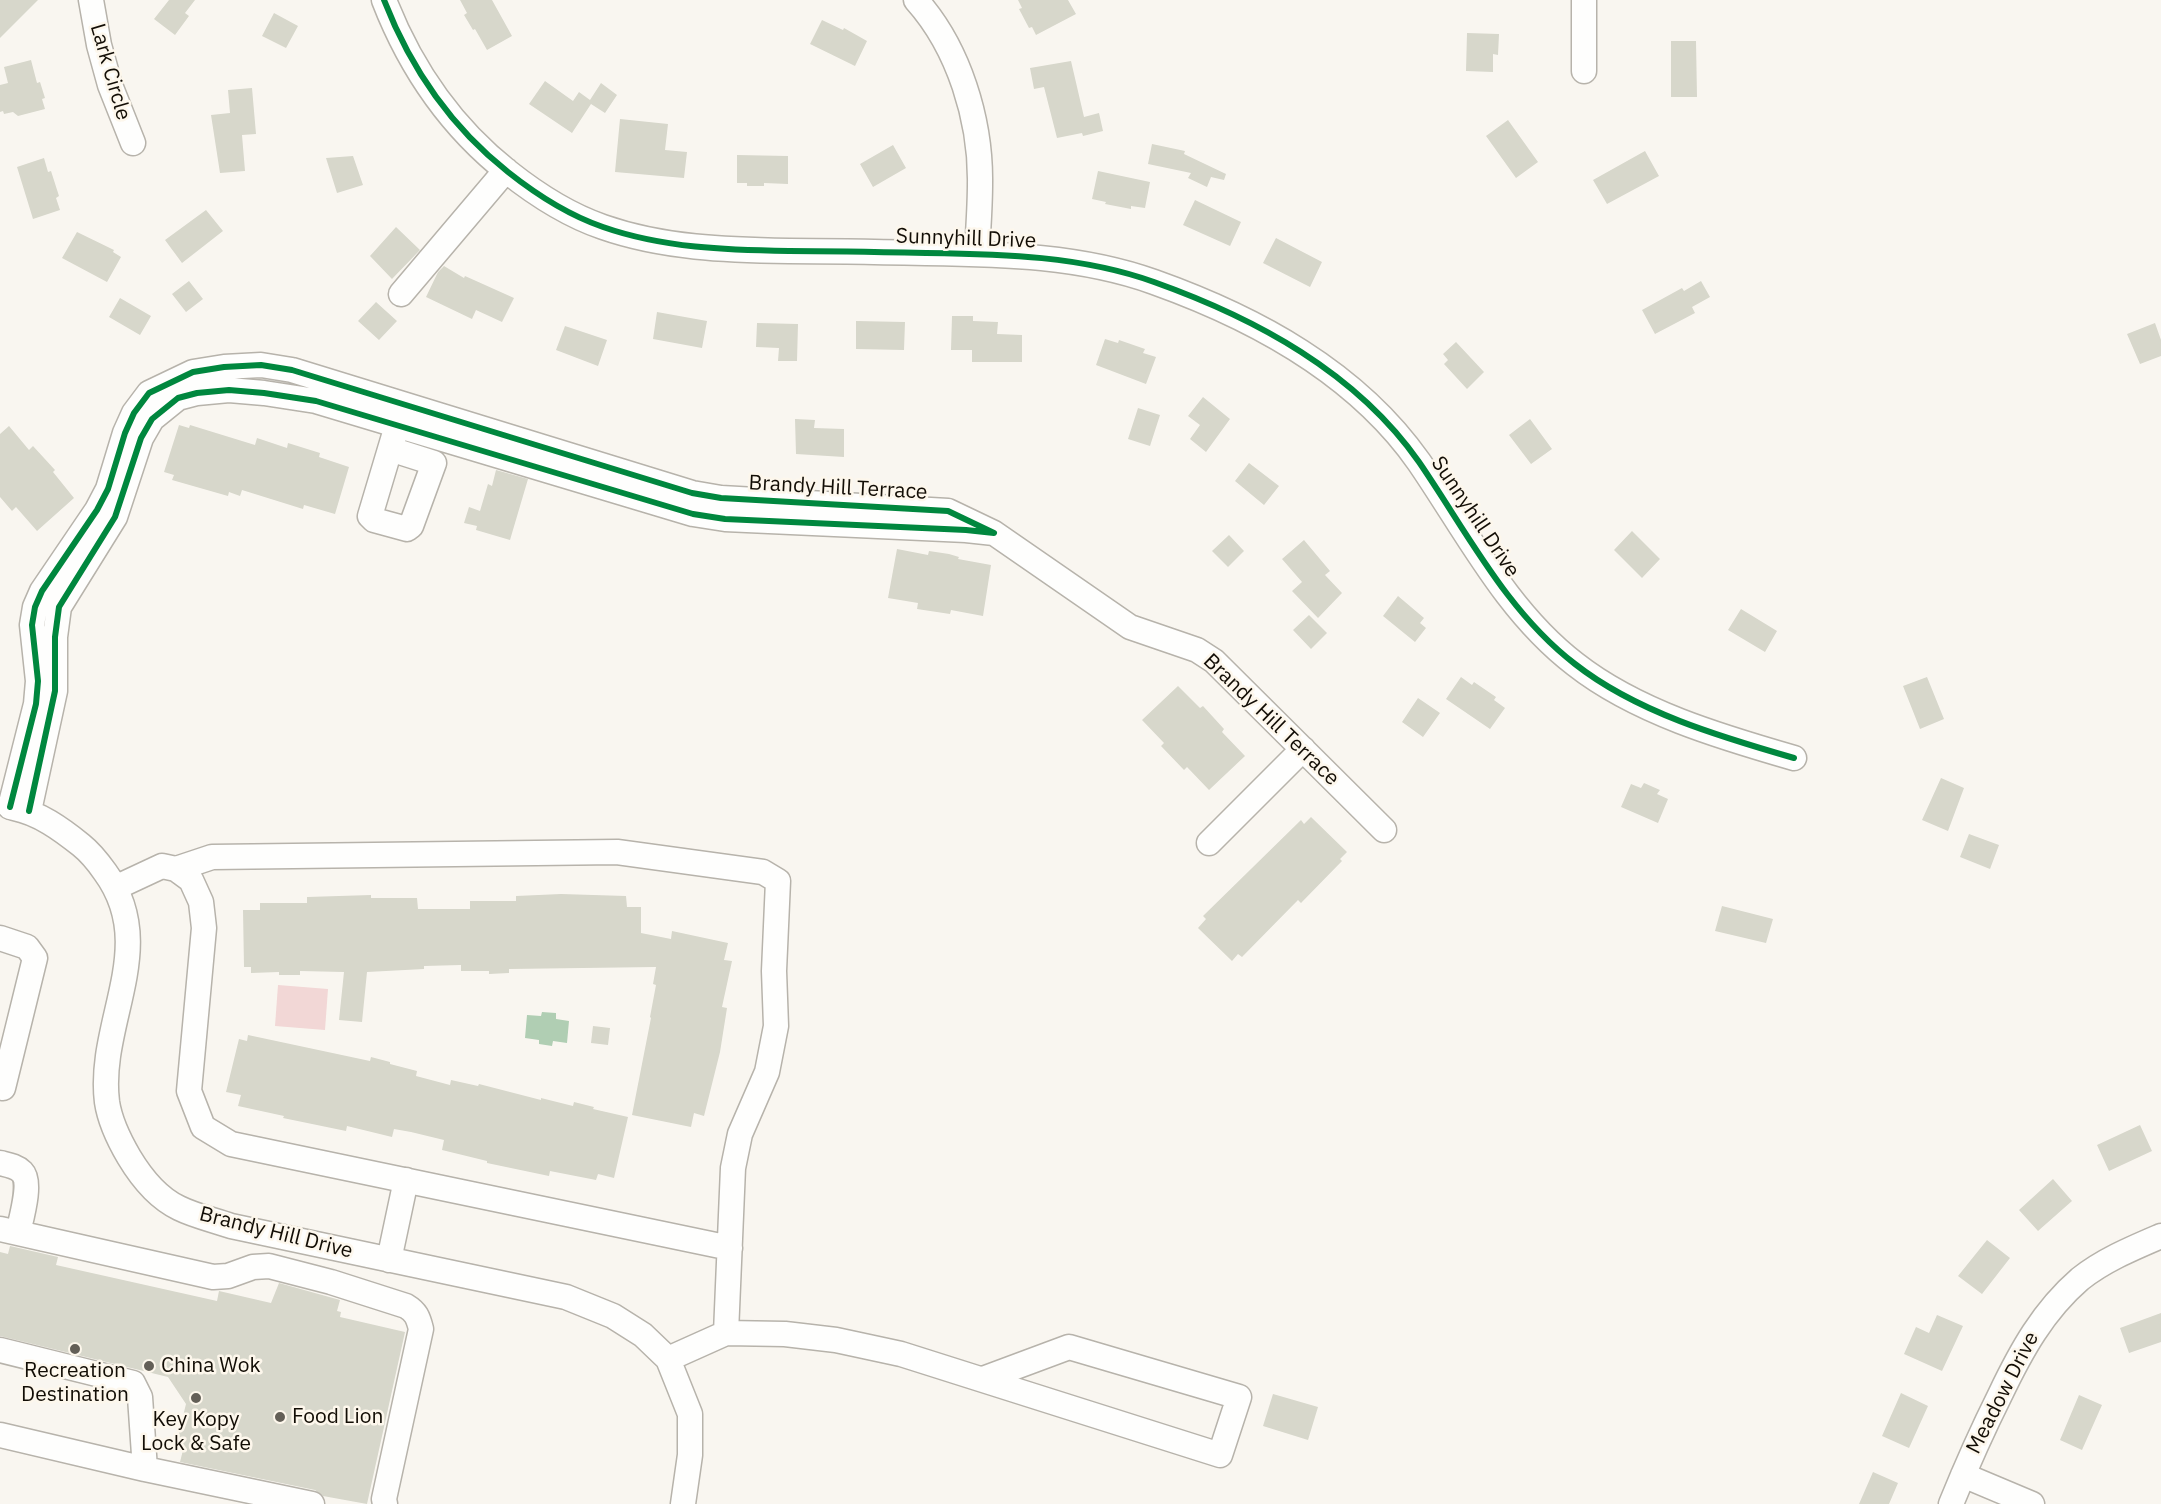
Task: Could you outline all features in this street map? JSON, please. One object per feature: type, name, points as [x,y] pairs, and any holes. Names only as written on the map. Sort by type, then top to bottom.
[{"type":"street","name":"Lark Circle","points":[[91,0],[99,45],[110,85],[132,143]]},
{"type":"street","name":"Sunnyhill Drive","points":[[384,0],[413,63],[439,101],[468,135],[535,193],[562,209],[599,226],[638,238],[672,244],[738,250],[977,254],[1051,259],[1118,271],[1152,281],[1208,302],[1261,329],[1324,366],[1380,415],[1416,459],[1517,609],[1545,639],[1576,665],[1610,688],[1669,716],[1731,740],[1794,758]]},
{"type":"street","points":[[916,0],[925,10],[946,44],[963,82],[973,121],[980,183],[977,254]]},
{"type":"street","points":[[1584,0],[1584,71]]},
{"type":"street","points":[[402,294],[506,170]]},
{"type":"street","name":"Brandy Hill Terrace","points":[[13,808],[36,704],[38,681],[32,625],[35,607],[42,591],[98,510],[108,489],[125,433],[134,413],[149,393],[193,372],[261,365],[292,370],[400,414],[704,516],[724,519],[994,533],[1130,627],[1197,650],[1214,661],[1384,830]]},
{"type":"street","points":[[390,449],[400,414]]},
{"type":"street","points":[[1209,843],[1303,749]]},
{"type":"street","name":"Brandy Hill Drive","points":[[13,808],[63,831],[92,853],[117,887],[125,913],[129,939],[127,964],[107,1062],[108,1102],[117,1137],[136,1169],[150,1186],[178,1208],[231,1226],[566,1298],[613,1316],[644,1335],[668,1359]]},
{"type":"street","points":[[176,869],[212,857],[616,852],[763,872],[778,881],[774,971],[776,1026],[768,1072],[740,1134],[733,1168],[726,1334]]},
{"type":"street","points":[[117,887],[162,866],[176,869],[191,880],[201,902],[204,928],[189,1091],[203,1127],[231,1144],[730,1248]]},
{"type":"street","points":[[0,939],[27,947],[35,958],[3,1088],[0,1087]]},
{"type":"street","points":[[0,1163],[15,1167],[24,1173],[28,1183],[9,1231],[213,1277],[228,1276],[253,1267],[269,1266],[331,1282],[413,1310],[421,1329],[384,1498],[385,1504]]},
{"type":"street","points":[[389,1260],[406,1180]]},
{"type":"street","name":"Meadow Drive","points":[[1952,1504],[1963,1475],[2019,1356],[2037,1325],[2058,1300],[2082,1278],[2109,1260],[2161,1236]]},
{"type":"street","points":[[683,1504],[690,1455],[690,1414],[668,1359],[726,1334],[784,1334],[836,1340],[901,1354],[1220,1455],[1239,1397],[1069,1347],[983,1379]]},
{"type":"street","points":[[0,1350],[133,1383],[140,1396],[145,1469]]},
{"type":"street","points":[[0,1436],[312,1504]]},
{"type":"street","points":[[1963,1475],[2032,1504]]},
{"type":"shaded area","points":[[278,985],[328,989],[325,1030],[275,1026]]},
{"type":"shaded area","points":[[542,1012],[556,1013],[556,1019],[569,1021],[567,1043],[553,1041],[552,1046],[539,1044],[539,1040],[525,1038],[527,1015],[541,1016]]},
{"type":"building","points":[[0,0],[38,0],[0,38]]},
{"type":"building","points":[[169,0],[195,0],[185,13],[189,16],[175,35],[154,19]]},
{"type":"building","points":[[460,0],[492,0],[512,36],[487,50],[464,15],[467,13]]},
{"type":"building","points":[[1018,0],[1068,0],[1076,14],[1036,35],[1032,27],[1029,28],[1019,9],[1022,8]]},
{"type":"building","points":[[274,13],[298,26],[286,48],[262,36]]},
{"type":"building","points":[[822,20],[843,30],[844,28],[867,41],[855,66],[810,44]]},
{"type":"building","points":[[1467,33],[1499,34],[1498,55],[1493,54],[1493,72],[1466,71]]},
{"type":"building","points":[[1671,41],[1696,41],[1697,97],[1671,97]]},
{"type":"building","points":[[31,60],[37,83],[40,82],[45,98],[42,99],[45,109],[18,116],[13,112],[4,114],[3,111],[0,112],[0,85],[8,83],[4,67]]},
{"type":"building","points":[[1071,61],[1084,117],[1099,113],[1103,131],[1083,136],[1082,133],[1057,138],[1044,87],[1034,89],[1030,68]]},
{"type":"building","points":[[545,81],[573,101],[579,92],[590,100],[601,83],[617,95],[605,113],[591,104],[572,133],[529,104]]},
{"type":"building","points":[[252,88],[256,134],[242,135],[245,171],[220,173],[211,115],[230,113],[228,90]]},
{"type":"building","points":[[620,119],[668,124],[665,150],[687,152],[684,178],[615,172]]},
{"type":"building","points":[[1508,120],[1538,162],[1516,178],[1486,136]]},
{"type":"building","points":[[1152,144],[1185,151],[1184,154],[1226,174],[1224,180],[1211,177],[1207,187],[1188,178],[1191,173],[1148,164]]},
{"type":"building","points":[[893,145],[906,168],[873,187],[860,164]]},
{"type":"building","points":[[1645,151],[1659,176],[1607,204],[1593,180]]},
{"type":"building","points":[[737,155],[788,156],[788,184],[764,183],[764,186],[747,186],[747,183],[737,183]]},
{"type":"building","points":[[353,156],[363,185],[337,193],[326,158]]},
{"type":"building","points":[[44,158],[59,196],[56,198],[60,210],[33,219],[17,167]]},
{"type":"building","points":[[1098,171],[1150,182],[1145,208],[1131,206],[1131,209],[1092,199]]},
{"type":"building","points":[[1195,200],[1241,222],[1230,246],[1183,225]]},
{"type":"building","points":[[206,210],[223,231],[182,263],[165,240]]},
{"type":"building","points":[[396,227],[420,250],[392,279],[370,256]]},
{"type":"building","points":[[77,232],[114,250],[113,252],[121,257],[107,282],[62,258]]},
{"type":"building","points":[[1276,238],[1322,262],[1310,287],[1263,263]]},
{"type":"building","points":[[444,266],[464,278],[465,276],[514,298],[502,322],[476,310],[472,319],[426,297],[438,272]]},
{"type":"building","points":[[189,281],[203,299],[186,312],[172,294]]},
{"type":"building","points":[[1701,281],[1710,297],[1692,307],[1695,313],[1655,334],[1642,310],[1682,288],[1684,291]]},
{"type":"building","points":[[120,298],[151,316],[140,335],[109,317]]},
{"type":"building","points":[[376,302],[397,321],[379,340],[358,321]]},
{"type":"building","points":[[657,312],[707,321],[702,348],[653,339]]},
{"type":"building","points":[[952,316],[973,316],[973,321],[998,322],[997,334],[1022,335],[1022,362],[972,362],[972,350],[951,350]]},
{"type":"building","points":[[856,321],[905,322],[904,350],[856,349]]},
{"type":"building","points":[[757,323],[798,324],[797,361],[778,361],[779,348],[756,347]]},
{"type":"building","points":[[2155,323],[2161,340],[2161,356],[2140,364],[2127,334]]},
{"type":"building","points":[[565,326],[607,340],[598,366],[556,350]]},
{"type":"building","points":[[1105,339],[1118,343],[1119,340],[1145,349],[1143,353],[1156,357],[1146,384],[1096,365]]},
{"type":"building","points":[[1456,342],[1484,372],[1467,389],[1444,364],[1448,360],[1443,354]]},
{"type":"building","points":[[1203,397],[1230,419],[1206,452],[1190,439],[1200,425],[1188,416]]},
{"type":"building","points":[[1138,408],[1160,415],[1150,446],[1128,439]]},
{"type":"building","points":[[795,419],[815,420],[814,428],[844,429],[844,457],[796,454]]},
{"type":"building","points":[[1530,419],[1552,449],[1531,464],[1509,435]]},
{"type":"building","points":[[179,425],[189,428],[190,425],[255,445],[257,438],[287,448],[288,443],[320,453],[319,457],[349,467],[335,514],[304,505],[303,509],[242,490],[240,496],[229,492],[228,496],[172,480],[174,475],[164,472]]},
{"type":"building","points":[[9,426],[29,450],[33,446],[55,470],[53,472],[74,498],[37,531],[16,507],[12,511],[0,497],[0,434]]},
{"type":"building","points":[[1249,463],[1279,486],[1264,505],[1235,481]]},
{"type":"building","points":[[496,470],[528,479],[510,540],[476,530],[477,526],[464,523],[469,507],[480,511],[488,484],[492,486]]},
{"type":"building","points":[[1632,531],[1660,559],[1642,578],[1614,550]]},
{"type":"building","points":[[1229,535],[1244,551],[1228,567],[1212,551]]},
{"type":"building","points":[[1304,540],[1330,571],[1325,575],[1342,593],[1318,618],[1292,591],[1302,582],[1282,559]]},
{"type":"building","points":[[897,549],[928,555],[929,551],[949,554],[959,557],[958,559],[991,565],[983,616],[951,610],[950,614],[917,609],[918,603],[888,598]]},
{"type":"building","points":[[1398,596],[1424,618],[1420,623],[1426,628],[1415,642],[1383,616]]},
{"type":"building","points":[[1741,609],[1777,631],[1765,652],[1728,630]]},
{"type":"building","points":[[1309,615],[1327,633],[1311,649],[1293,630]]},
{"type":"building","points":[[1461,677],[1472,685],[1474,682],[1496,697],[1494,700],[1505,708],[1490,729],[1446,699]]},
{"type":"building","points":[[1927,677],[1944,719],[1920,729],[1903,686]]},
{"type":"building","points":[[1178,686],[1200,708],[1203,706],[1224,729],[1222,732],[1245,756],[1209,790],[1187,767],[1184,770],[1161,746],[1164,743],[1142,720]]},
{"type":"building","points":[[1418,698],[1440,713],[1423,737],[1402,722]]},
{"type":"building","points":[[1941,778],[1964,788],[1948,831],[1922,820]]},
{"type":"building","points":[[1644,783],[1660,790],[1657,794],[1668,799],[1658,823],[1621,807],[1631,784],[1641,788]]},
{"type":"building","points":[[1311,817],[1347,852],[1340,859],[1342,861],[1301,903],[1298,900],[1242,957],[1238,954],[1232,961],[1198,928],[1206,919],[1203,916],[1301,820],[1304,824]]},
{"type":"building","points":[[1969,834],[1999,845],[1990,869],[1960,857]]},
{"type":"building","points":[[561,894],[626,896],[627,907],[641,907],[641,933],[671,939],[672,931],[728,943],[724,960],[732,961],[722,1007],[727,1008],[720,1052],[704,1116],[694,1113],[691,1127],[632,1115],[651,1018],[656,967],[509,969],[509,973],[489,974],[489,971],[461,971],[461,965],[367,972],[362,1022],[339,1020],[344,972],[300,971],[300,975],[279,975],[279,972],[251,973],[251,967],[244,967],[243,910],[260,910],[260,903],[307,903],[307,897],[371,895],[371,898],[417,898],[418,909],[470,909],[470,901],[516,901],[516,896]]},
{"type":"building","points":[[1722,906],[1773,919],[1766,943],[1715,931]]},
{"type":"building","points":[[593,1026],[610,1028],[608,1045],[591,1043]]},
{"type":"building","points":[[248,1035],[370,1061],[371,1057],[417,1071],[416,1076],[450,1085],[451,1080],[478,1086],[479,1084],[541,1100],[541,1098],[573,1106],[574,1102],[628,1117],[614,1178],[598,1174],[596,1180],[550,1171],[549,1176],[487,1163],[487,1161],[442,1150],[444,1140],[411,1132],[394,1129],[392,1137],[347,1126],[346,1131],[238,1106],[241,1095],[226,1092],[239,1039],[247,1041]]},
{"type":"building","points":[[2140,1125],[2152,1151],[2109,1171],[2097,1145]]},
{"type":"building","points":[[2053,1179],[2072,1201],[2038,1231],[2019,1210]]},
{"type":"building","points":[[1987,1240],[2010,1258],[1982,1294],[1958,1276]]},
{"type":"building","points":[[10,1246],[58,1257],[56,1265],[217,1301],[219,1291],[271,1303],[279,1283],[340,1300],[337,1311],[341,1312],[340,1317],[405,1332],[367,1504],[323,1496],[315,1490],[180,1462],[183,1450],[175,1448],[186,1404],[168,1377],[0,1336],[0,1252],[8,1254]]},
{"type":"building","points":[[2161,1313],[2161,1342],[2129,1353],[2120,1328]]},
{"type":"building","points":[[1937,1315],[1963,1326],[1942,1371],[1904,1354],[1916,1327],[1929,1333]]},
{"type":"building","points":[[1901,1393],[1928,1406],[1909,1448],[1882,1436]]},
{"type":"building","points":[[1273,1394],[1318,1407],[1308,1440],[1263,1426]]},
{"type":"building","points":[[2079,1395],[2102,1405],[2082,1450],[2060,1440]]},
{"type":"building","points":[[1873,1472],[1898,1483],[1889,1504],[1859,1504]]},
{"type":"cycle path","points":[[384,0],[394,25],[420,72],[434,94],[468,136],[530,189],[553,204],[603,227],[672,244],[719,249],[984,254],[1071,262],[1127,273],[1154,282],[1192,296],[1266,331],[1334,375],[1394,430],[1419,462],[1508,596],[1551,643],[1575,664],[1599,681],[1652,709],[1709,732],[1794,758]]},
{"type":"cycle path","points":[[10,807],[36,704],[38,681],[32,625],[35,607],[42,591],[97,510],[108,489],[125,433],[134,413],[149,393],[193,372],[261,365],[292,370],[692,493],[721,498],[948,511],[994,533],[725,519],[693,514],[316,401],[229,390],[197,393],[178,398],[152,419],[141,438],[115,517],[59,607],[55,637],[55,691],[29,811]]},
{"type":"place","name":"Recreation Destination","points":[[75,1349]]},
{"type":"place","name":"China Wok","points":[[149,1366]]},
{"type":"place","name":"Key Kopy Lock & Safe","points":[[196,1398]]},
{"type":"place","name":"Food Lion","points":[[280,1417]]}]
